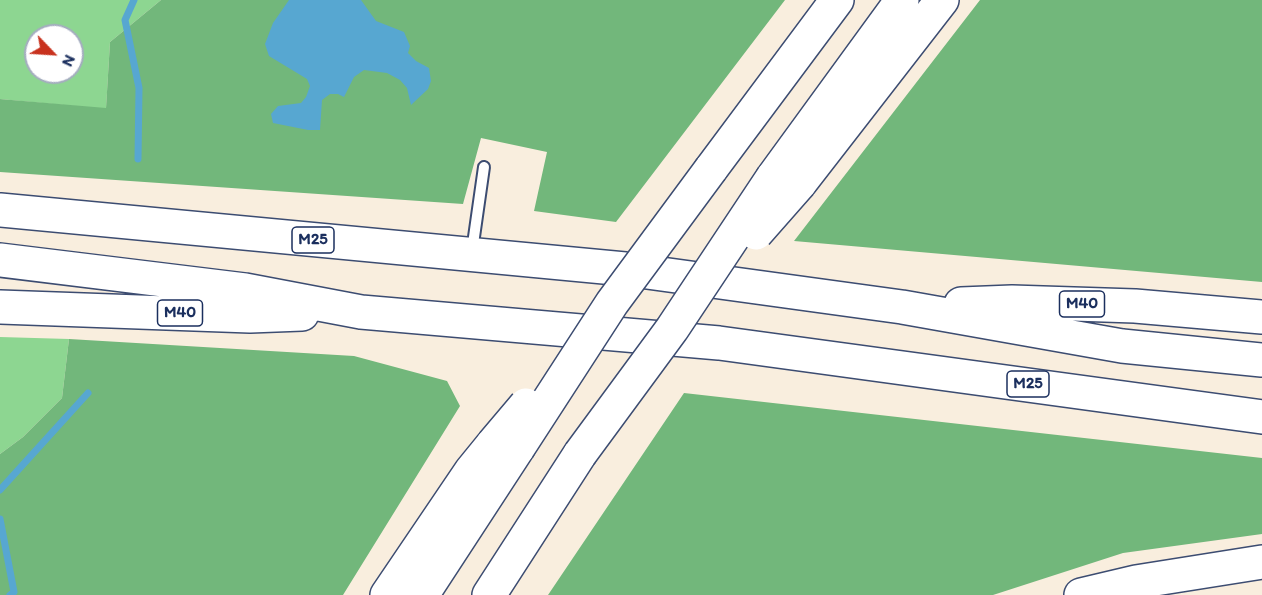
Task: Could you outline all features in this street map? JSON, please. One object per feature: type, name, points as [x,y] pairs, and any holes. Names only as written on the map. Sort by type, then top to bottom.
[{"type":"highway","points":[[422,595],[505,446],[837,0]]},
{"type":"highway","points":[[786,180],[902,0]]},
{"type":"highway","points":[[489,595],[580,454],[672,329],[786,180],[942,0]]},
{"type":"highway","name":"M25","points":[[0,210],[626,269],[902,308],[1122,346],[1262,360]]},
{"type":"highway","name":"M25","points":[[0,260],[245,290],[361,312],[719,344],[1262,417]]},
{"type":"highway","name":"M40","points":[[902,308],[1012,302],[1135,306],[1262,317]]},
{"type":"highway","name":"M40","points":[[0,307],[250,316],[361,312]]},
{"type":"highway","points":[[387,595],[471,471],[505,446]]},
{"type":"highway","points":[[1081,595],[1136,582],[1262,562]]},
{"type":"lane","points":[[471,254],[484,167]]},
{"type":"green space","points":[[0,0],[161,0],[110,42],[106,109],[0,99]]},
{"type":"green space","points":[[161,0],[785,0],[616,222],[534,211],[547,152],[481,138],[463,204],[0,172],[0,99],[106,108],[110,42]]},
{"type":"green space","points":[[980,0],[1262,0],[1262,282],[794,241]]},
{"type":"green space","points":[[0,337],[69,339],[62,398],[23,437],[0,454]]},
{"type":"green space","points":[[69,339],[354,356],[447,381],[460,406],[343,595],[0,595],[0,454],[23,437],[62,398]]},
{"type":"green space","points":[[684,393],[1262,458],[1262,534],[1123,553],[993,595],[548,595]]},
{"type":"water","points":[[289,0],[361,0],[376,21],[404,32],[410,46],[408,53],[416,61],[429,68],[431,81],[428,89],[411,105],[407,88],[400,80],[387,73],[364,70],[354,77],[344,97],[330,94],[322,100],[320,130],[273,123],[271,114],[278,106],[301,103],[310,86],[307,79],[269,56],[265,44],[273,23]]},
{"type":"waterway","points":[[134,0],[125,20],[139,88],[138,159]]},
{"type":"waterway","points":[[0,490],[88,393]]},
{"type":"waterway","points":[[0,519],[14,592],[10,595]]}]
